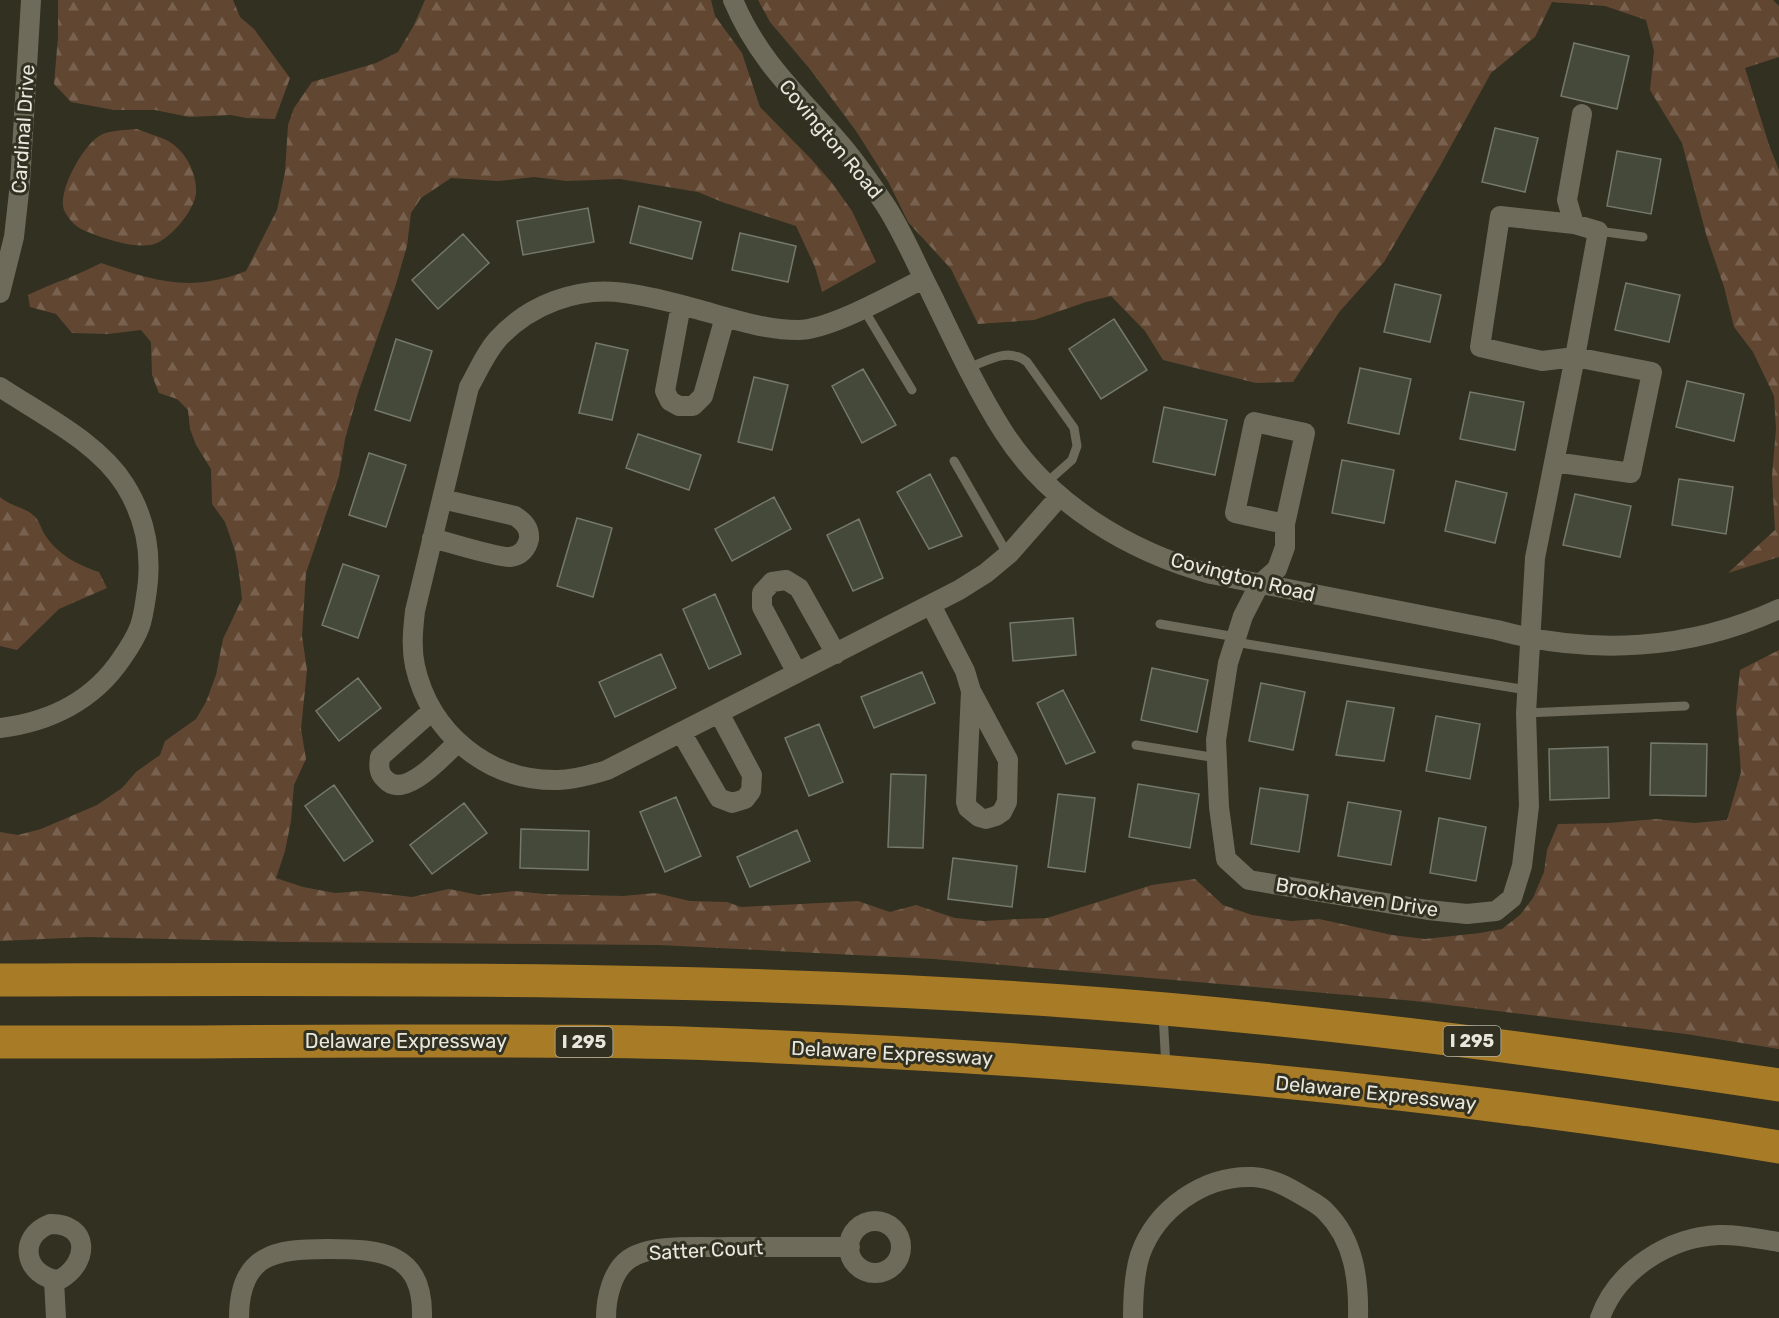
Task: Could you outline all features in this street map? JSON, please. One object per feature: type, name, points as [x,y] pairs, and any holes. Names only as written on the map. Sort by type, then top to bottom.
[{"type":"highway","name":"I 295","points":[[0,980],[411,979],[646,982],[988,997],[1163,1009],[1451,1039],[1779,1085]]},
{"type":"highway","name":"Delaware Expressway","points":[[0,1042],[484,1041],[711,1044],[886,1052],[1285,1082],[1454,1100],[1779,1147]]},
{"type":"street","name":"Cardinal Drive","points":[[0,293],[14,237],[20,183],[31,0]]},
{"type":"street","name":"Covington Road","points":[[733,0],[761,53],[775,72],[839,142],[875,190],[909,247],[968,368],[1004,433],[1024,460],[1046,483],[1083,515],[1106,529],[1157,556],[1182,566],[1259,585],[1486,628],[1529,639],[1606,646],[1645,645],[1712,634],[1779,609]]},
{"type":"street","points":[[1574,224],[1567,200],[1582,114]]},
{"type":"street","points":[[1554,462],[1631,473],[1652,372],[1575,357],[1542,361],[1480,347],[1500,216],[1574,224],[1598,231]]},
{"type":"street","name":"Brookhaven Drive","points":[[1286,524],[1235,513],[1254,422],[1305,433],[1286,524],[1285,547],[1277,569],[1259,585],[1243,616],[1228,663],[1216,740],[1219,807],[1226,859],[1249,880],[1428,910],[1467,914],[1496,911],[1512,898],[1522,866],[1529,806],[1526,713],[1535,558],[1598,231]]},
{"type":"street","points":[[923,279],[835,322],[800,330],[776,329],[625,293],[579,294],[545,305],[513,325],[483,359],[470,387],[415,611],[412,642],[415,664],[423,692],[432,711],[458,742],[479,758],[508,772],[529,778],[560,780],[580,778],[607,770],[931,605],[986,573],[1008,555],[1060,496]]},
{"type":"street","points":[[681,305],[665,386],[670,401],[679,406],[693,406],[703,396],[725,317]]},
{"type":"street","points":[[0,387],[92,447],[125,484],[144,529],[148,551],[148,570],[144,612],[140,627],[116,668],[100,686],[83,699],[39,721],[0,728]]},
{"type":"street","points":[[432,538],[505,557],[518,555],[528,544],[529,533],[525,523],[515,516],[442,499]]},
{"type":"street","points":[[797,673],[762,607],[762,593],[772,582],[786,580],[799,588],[836,654]]},
{"type":"street","points":[[931,605],[965,670],[971,691],[1008,760],[1007,802],[1002,812],[986,819],[973,814],[966,802],[971,691]]},
{"type":"street","points":[[432,711],[383,753],[379,764],[385,780],[401,786],[411,783],[458,742]]},
{"type":"street","points":[[681,732],[719,798],[732,803],[745,799],[753,785],[752,775],[719,713]]},
{"type":"street","points":[[1133,1318],[1137,1267],[1149,1234],[1162,1216],[1187,1195],[1201,1188],[1223,1181],[1254,1177],[1287,1186],[1320,1206],[1336,1224],[1349,1248],[1355,1266],[1359,1297],[1358,1318]]},
{"type":"street","points":[[1604,1316],[1620,1284],[1633,1270],[1651,1257],[1675,1245],[1700,1237],[1719,1235],[1779,1242]]},
{"type":"street","name":"Satter Court","points":[[606,1318],[614,1277],[620,1267],[638,1254],[670,1248],[850,1247]]},
{"type":"street","points":[[239,1318],[241,1290],[255,1266],[278,1252],[296,1249],[356,1249],[387,1254],[408,1268],[416,1279],[422,1293],[422,1318]]},
{"type":"street","points":[[54,1280],[56,1318]]},
{"type":"lane","points":[[1598,231],[1643,237]]},
{"type":"lane","points":[[863,308],[912,390]]},
{"type":"lane","points":[[968,368],[1003,354],[1017,355],[1027,362],[1074,428],[1077,446],[1072,460],[1046,483]]},
{"type":"lane","points":[[954,461],[1008,555]]},
{"type":"lane","points":[[1160,624],[1235,640],[1527,690]]},
{"type":"lane","points":[[1526,713],[1684,706]]},
{"type":"lane","points":[[1136,745],[1217,758]]},
{"type":"lane","points":[[1163,1009],[1167,1072]]},
{"type":"green space","points":[[58,0],[233,0],[240,17],[254,29],[290,78],[275,119],[231,115],[189,117],[155,110],[114,110],[71,102],[54,84]]},
{"type":"green space","points":[[425,0],[711,0],[715,16],[742,53],[760,107],[832,183],[852,211],[876,262],[822,292],[815,267],[796,226],[698,192],[620,179],[567,181],[534,177],[498,181],[451,178],[421,198],[411,213],[407,246],[396,284],[358,393],[345,439],[339,476],[306,573],[302,636],[307,670],[301,729],[306,759],[294,785],[291,821],[285,851],[276,878],[303,887],[335,893],[361,891],[412,897],[449,889],[479,895],[515,891],[623,896],[656,893],[690,901],[727,902],[741,907],[858,901],[890,912],[916,905],[955,918],[984,921],[1047,918],[1152,885],[1195,879],[1223,905],[1252,915],[1291,921],[1319,919],[1392,935],[1425,939],[1480,933],[1502,929],[1520,915],[1533,898],[1544,872],[1547,850],[1558,824],[1656,819],[1694,823],[1727,820],[1741,772],[1736,708],[1740,670],[1779,650],[1779,1049],[1686,1034],[1415,1001],[934,959],[659,945],[288,942],[88,937],[0,941],[0,832],[18,835],[41,829],[97,805],[122,788],[136,772],[160,755],[165,741],[196,719],[206,702],[216,675],[223,639],[242,599],[235,551],[225,522],[212,504],[211,469],[196,445],[190,429],[188,410],[177,399],[159,393],[152,375],[151,342],[141,330],[108,334],[72,333],[56,314],[30,307],[28,295],[101,263],[156,279],[190,283],[226,278],[246,271],[277,210],[285,172],[288,125],[294,108],[312,82],[376,63],[398,52]]},
{"type":"green space","points":[[758,0],[1773,0],[1779,6],[1779,57],[1745,68],[1779,170],[1779,557],[1728,573],[1775,530],[1772,476],[1776,429],[1774,396],[1753,352],[1734,327],[1682,143],[1650,90],[1654,51],[1646,20],[1605,6],[1552,2],[1535,37],[1491,73],[1384,262],[1340,311],[1293,382],[1256,383],[1163,360],[1145,331],[1111,296],[1034,320],[978,324],[951,269],[908,222],[889,183],[856,131],[809,68],[770,22]]},
{"type":"green space","points":[[137,129],[166,140],[179,149],[191,166],[196,186],[191,208],[179,225],[165,238],[150,245],[119,242],[84,230],[76,226],[69,218],[63,204],[72,170],[86,148],[101,135],[109,132]]},
{"type":"green space","points":[[0,497],[35,517],[50,542],[62,554],[99,572],[107,588],[59,609],[17,650],[0,646]]},
{"type":"building","points":[[1574,43],[1629,56],[1617,109],[1561,96]]},
{"type":"building","points":[[1495,128],[1538,138],[1525,192],[1482,182]]},
{"type":"building","points":[[1617,151],[1661,159],[1651,214],[1607,206]]},
{"type":"building","points":[[639,206],[701,222],[692,259],[630,243]]},
{"type":"building","points":[[588,208],[594,242],[523,255],[517,221]]},
{"type":"building","points":[[740,233],[796,246],[788,282],[732,270]]},
{"type":"building","points":[[463,234],[489,263],[438,309],[412,280]]},
{"type":"building","points":[[1626,283],[1680,295],[1669,342],[1615,330]]},
{"type":"building","points":[[1395,284],[1441,295],[1430,342],[1384,332]]},
{"type":"building","points":[[1114,319],[1147,370],[1101,399],[1069,349]]},
{"type":"building","points":[[396,339],[432,351],[410,421],[375,410]]},
{"type":"building","points":[[596,343],[628,350],[612,420],[579,413]]},
{"type":"building","points":[[1360,368],[1411,379],[1399,434],[1348,423]]},
{"type":"building","points":[[863,369],[896,425],[862,443],[832,386]]},
{"type":"building","points":[[754,377],[788,385],[772,450],[738,442]]},
{"type":"building","points":[[1687,381],[1744,394],[1734,441],[1676,427]]},
{"type":"building","points":[[1470,392],[1524,402],[1515,450],[1460,439]]},
{"type":"building","points":[[1164,407],[1227,420],[1215,475],[1153,462]]},
{"type":"building","points":[[638,434],[701,455],[689,490],[626,468]]},
{"type":"building","points":[[369,453],[406,465],[386,527],[349,515]]},
{"type":"building","points":[[1342,460],[1394,470],[1384,523],[1332,513]]},
{"type":"building","points":[[930,474],[962,536],[929,549],[897,492]]},
{"type":"building","points":[[1679,479],[1733,487],[1726,534],[1672,525]]},
{"type":"building","points":[[1456,481],[1507,493],[1495,543],[1445,531]]},
{"type":"building","points":[[1575,494],[1631,506],[1620,557],[1563,545]]},
{"type":"building","points":[[774,497],[791,529],[732,561],[715,529]]},
{"type":"building","points":[[577,518],[612,528],[593,597],[557,586]]},
{"type":"building","points":[[859,519],[883,578],[853,591],[827,535]]},
{"type":"building","points":[[343,564],[379,576],[358,638],[322,625]]},
{"type":"building","points":[[715,594],[741,654],[709,669],[683,609]]},
{"type":"building","points":[[1073,618],[1076,655],[1013,661],[1010,623]]},
{"type":"building","points":[[661,654],[676,688],[615,717],[599,682]]},
{"type":"building","points":[[1152,668],[1208,680],[1197,732],[1141,720]]},
{"type":"building","points":[[922,672],[935,703],[874,728],[861,697]]},
{"type":"building","points":[[358,678],[381,708],[339,741],[316,711]]},
{"type":"building","points":[[1261,683],[1305,692],[1293,750],[1249,741]]},
{"type":"building","points":[[1063,690],[1095,752],[1066,764],[1037,703]]},
{"type":"building","points":[[1347,701],[1394,708],[1384,761],[1336,755]]},
{"type":"building","points":[[1436,716],[1480,724],[1470,779],[1426,771]]},
{"type":"building","points":[[819,724],[843,782],[809,796],[785,738]]},
{"type":"building","points":[[1651,743],[1707,744],[1706,796],[1650,795]]},
{"type":"building","points":[[1608,747],[1609,798],[1550,800],[1549,749]]},
{"type":"building","points":[[891,774],[926,775],[923,848],[888,847]]},
{"type":"building","points":[[1138,784],[1199,794],[1190,848],[1129,837]]},
{"type":"building","points":[[334,785],[373,841],[344,861],[305,806]]},
{"type":"building","points":[[1260,788],[1308,795],[1299,852],[1251,844]]},
{"type":"building","points":[[1058,794],[1095,798],[1085,872],[1048,867]]},
{"type":"building","points":[[676,797],[701,856],[665,872],[640,812]]},
{"type":"building","points":[[1348,802],[1401,811],[1391,865],[1338,856]]},
{"type":"building","points":[[464,803],[487,833],[432,874],[410,845]]},
{"type":"building","points":[[1439,818],[1486,827],[1476,881],[1430,873]]},
{"type":"building","points":[[521,829],[589,831],[588,870],[520,868]]},
{"type":"building","points":[[797,830],[810,861],[750,887],[737,857]]},
{"type":"building","points":[[953,858],[1017,866],[1012,907],[948,899]]}]
